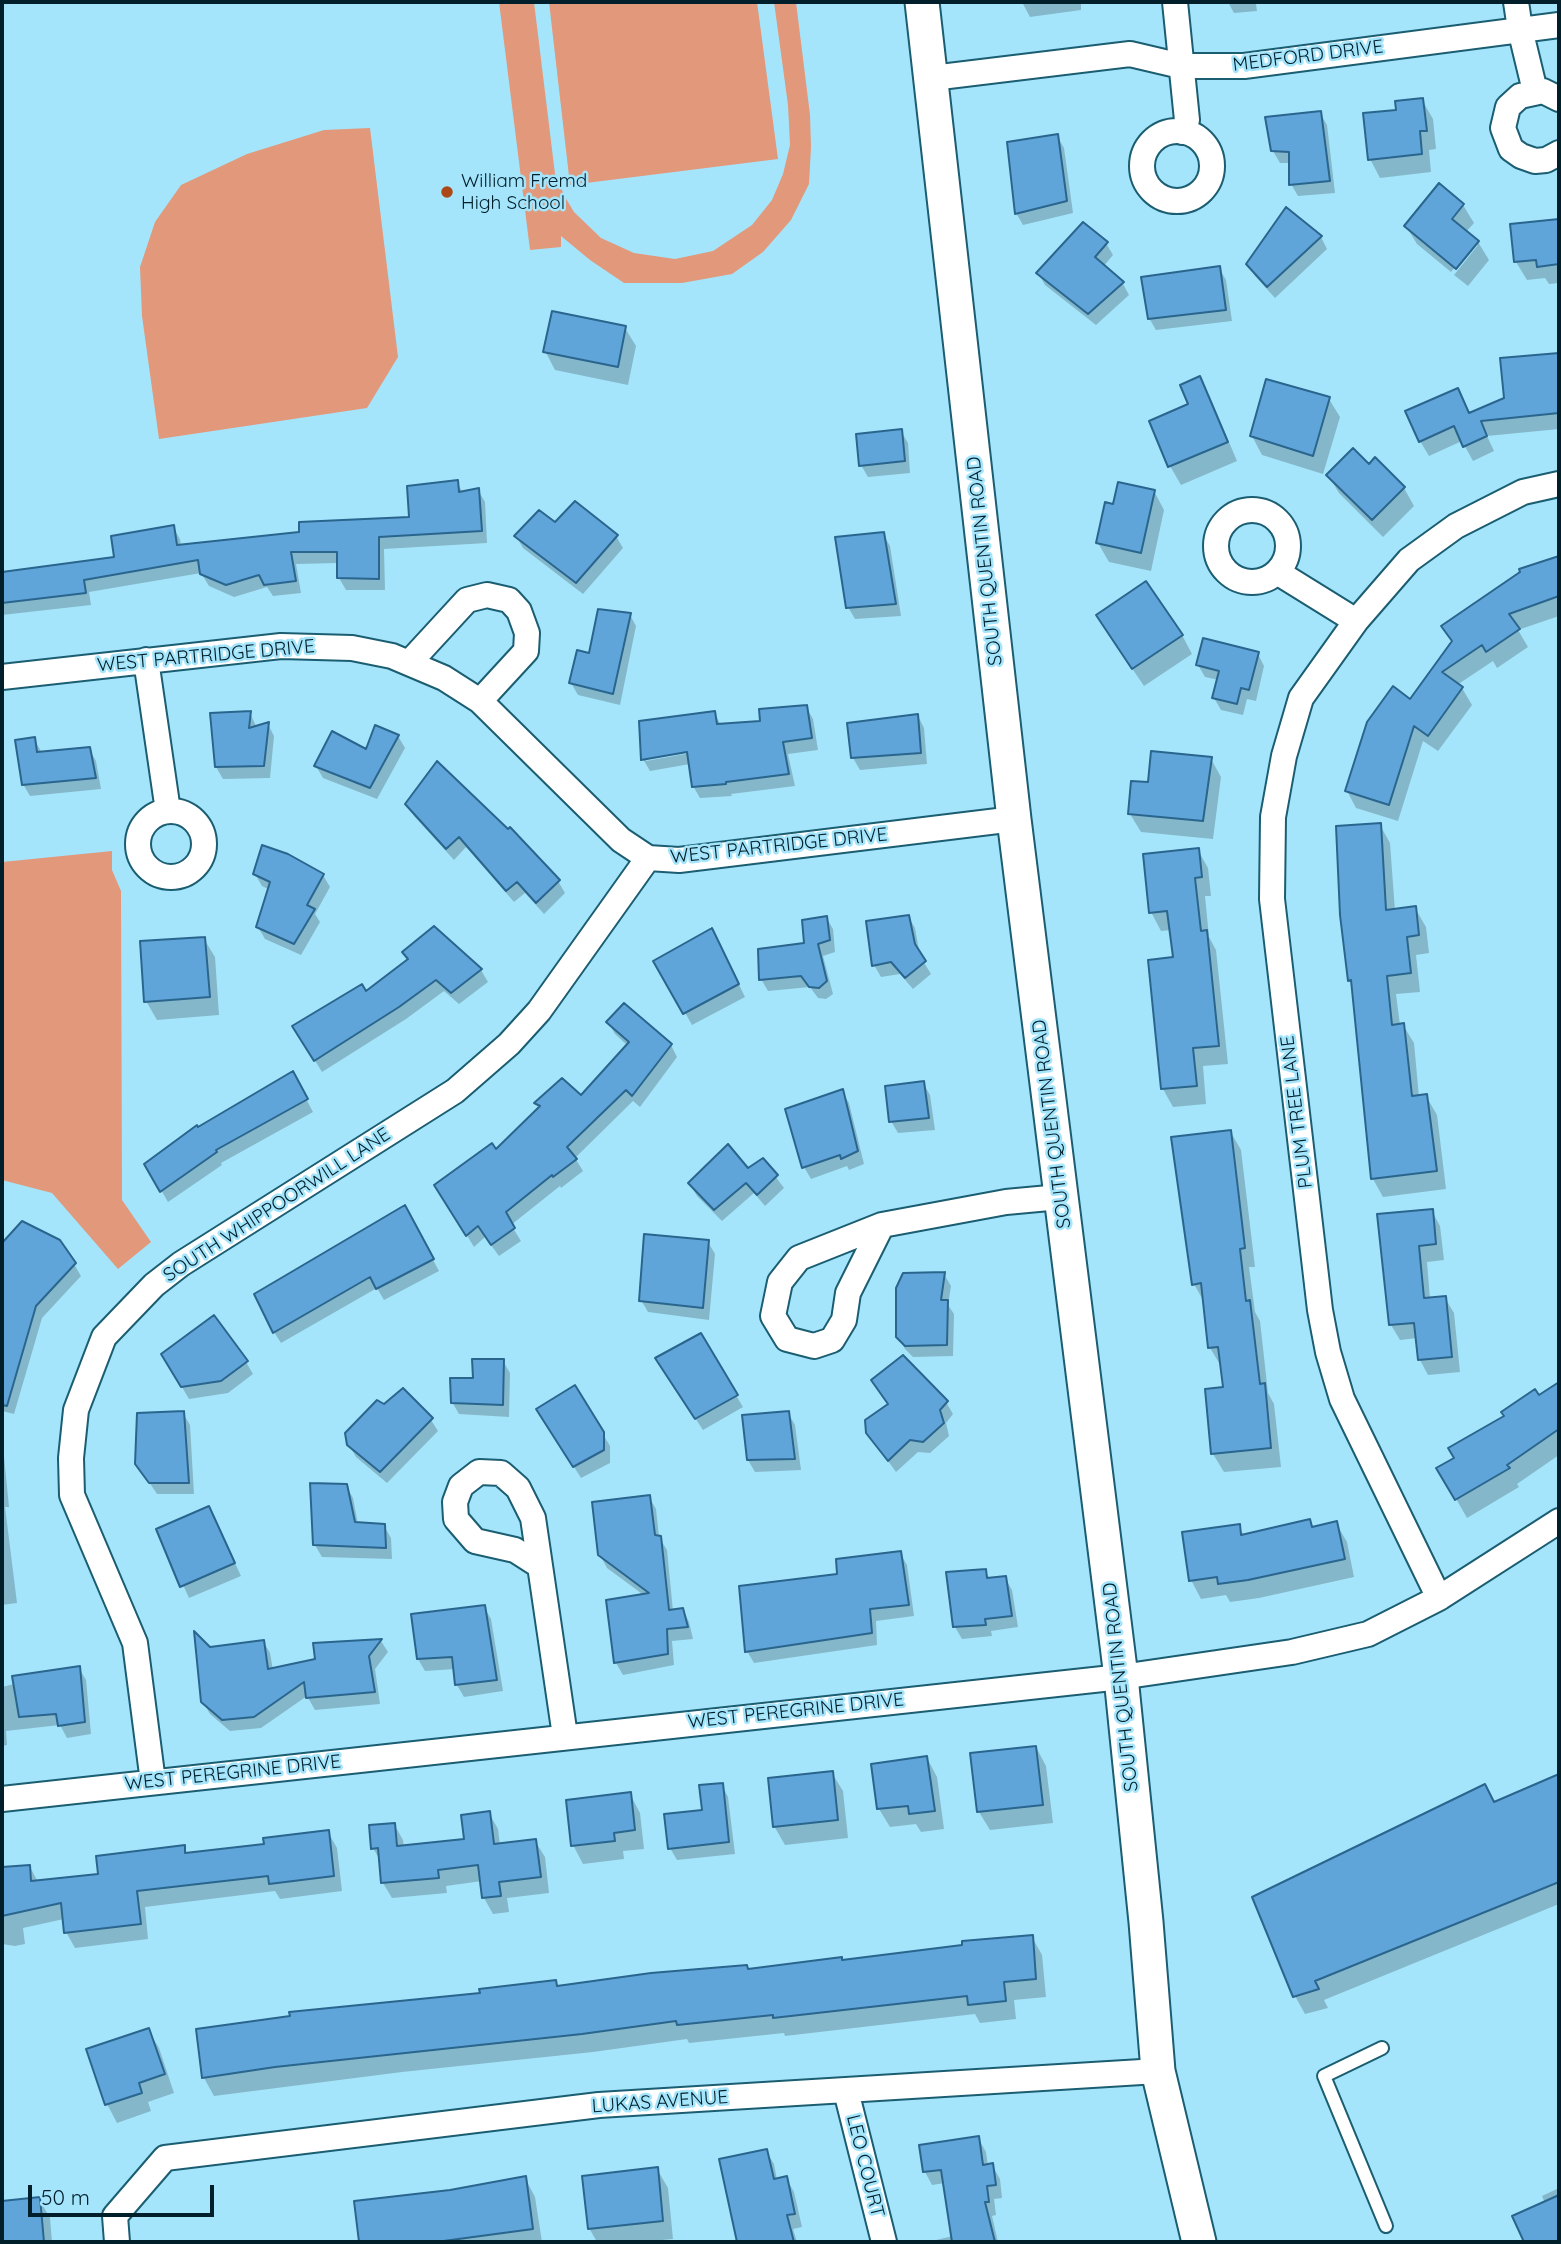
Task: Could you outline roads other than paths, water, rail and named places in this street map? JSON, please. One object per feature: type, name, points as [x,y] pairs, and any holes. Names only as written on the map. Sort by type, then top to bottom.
[{"type":"main road","name":"SOUTH QUENTIN ROAD","points":[[922,2],[1014,819],[1121,1677],[1158,2070],[1199,2242]]},
{"type":"street","points":[[1175,2],[1186,120],[1182,132]]},
{"type":"street","points":[[1516,2],[1535,91]]},
{"type":"street","name":"MEDFORD DRIVE","points":[[932,78],[1130,54],[1181,66],[1244,66],[1559,25]]},
{"type":"street","points":[[1559,99],[1543,91],[1520,96],[1508,107],[1503,128],[1511,149],[1521,156],[1535,161],[1546,160],[1559,153]]},
{"type":"street","name":"PLUM TREE LANE","points":[[1439,1598],[1342,1399],[1328,1352],[1320,1310],[1272,899],[1273,817],[1284,756],[1301,698],[1356,621],[1409,560],[1456,526],[1523,492],[1559,484]]},
{"type":"street","points":[[1277,572],[1356,621]]},
{"type":"street","points":[[409,663],[467,600],[487,595],[509,600],[519,611],[527,633],[526,651],[480,701]]},
{"type":"street","name":"WEST PARTRIDGE DRIVE","points":[[2,677],[281,646],[352,648],[392,656],[444,678],[480,701],[621,840],[648,858],[679,860],[1014,819]]},
{"type":"street","points":[[146,660],[169,811]]},
{"type":"street","name":"SOUTH WHIPPOORWILL LANE","points":[[153,1782],[135,1643],[72,1495],[71,1458],[76,1410],[104,1337],[154,1285],[181,1264],[455,1091],[509,1044],[539,1011],[648,858]]},
{"type":"street","points":[[883,1224],[848,1293],[844,1320],[832,1340],[814,1346],[787,1339],[772,1316],[780,1282],[799,1258],[883,1224],[1006,1202],[1060,1197]]},
{"type":"street","name":"WEST PEREGRINE DRIVE","points":[[2,1799],[1121,1677],[1292,1652],[1367,1634],[1439,1598],[1559,1521]]},
{"type":"street","points":[[540,1566],[565,1736]]},
{"type":"street","name":"LUKAS AVENUE","points":[[117,2242],[115,2216],[164,2158],[599,2105],[1158,2070]]},
{"type":"street","name":"LEO COURT","points":[[846,2091],[884,2242]]},
{"type":"lane","points":[[1382,2048],[1324,2076],[1386,2226]]},
{"type":"place","name":"William Fremd High School","points":[[447,192]]}]
